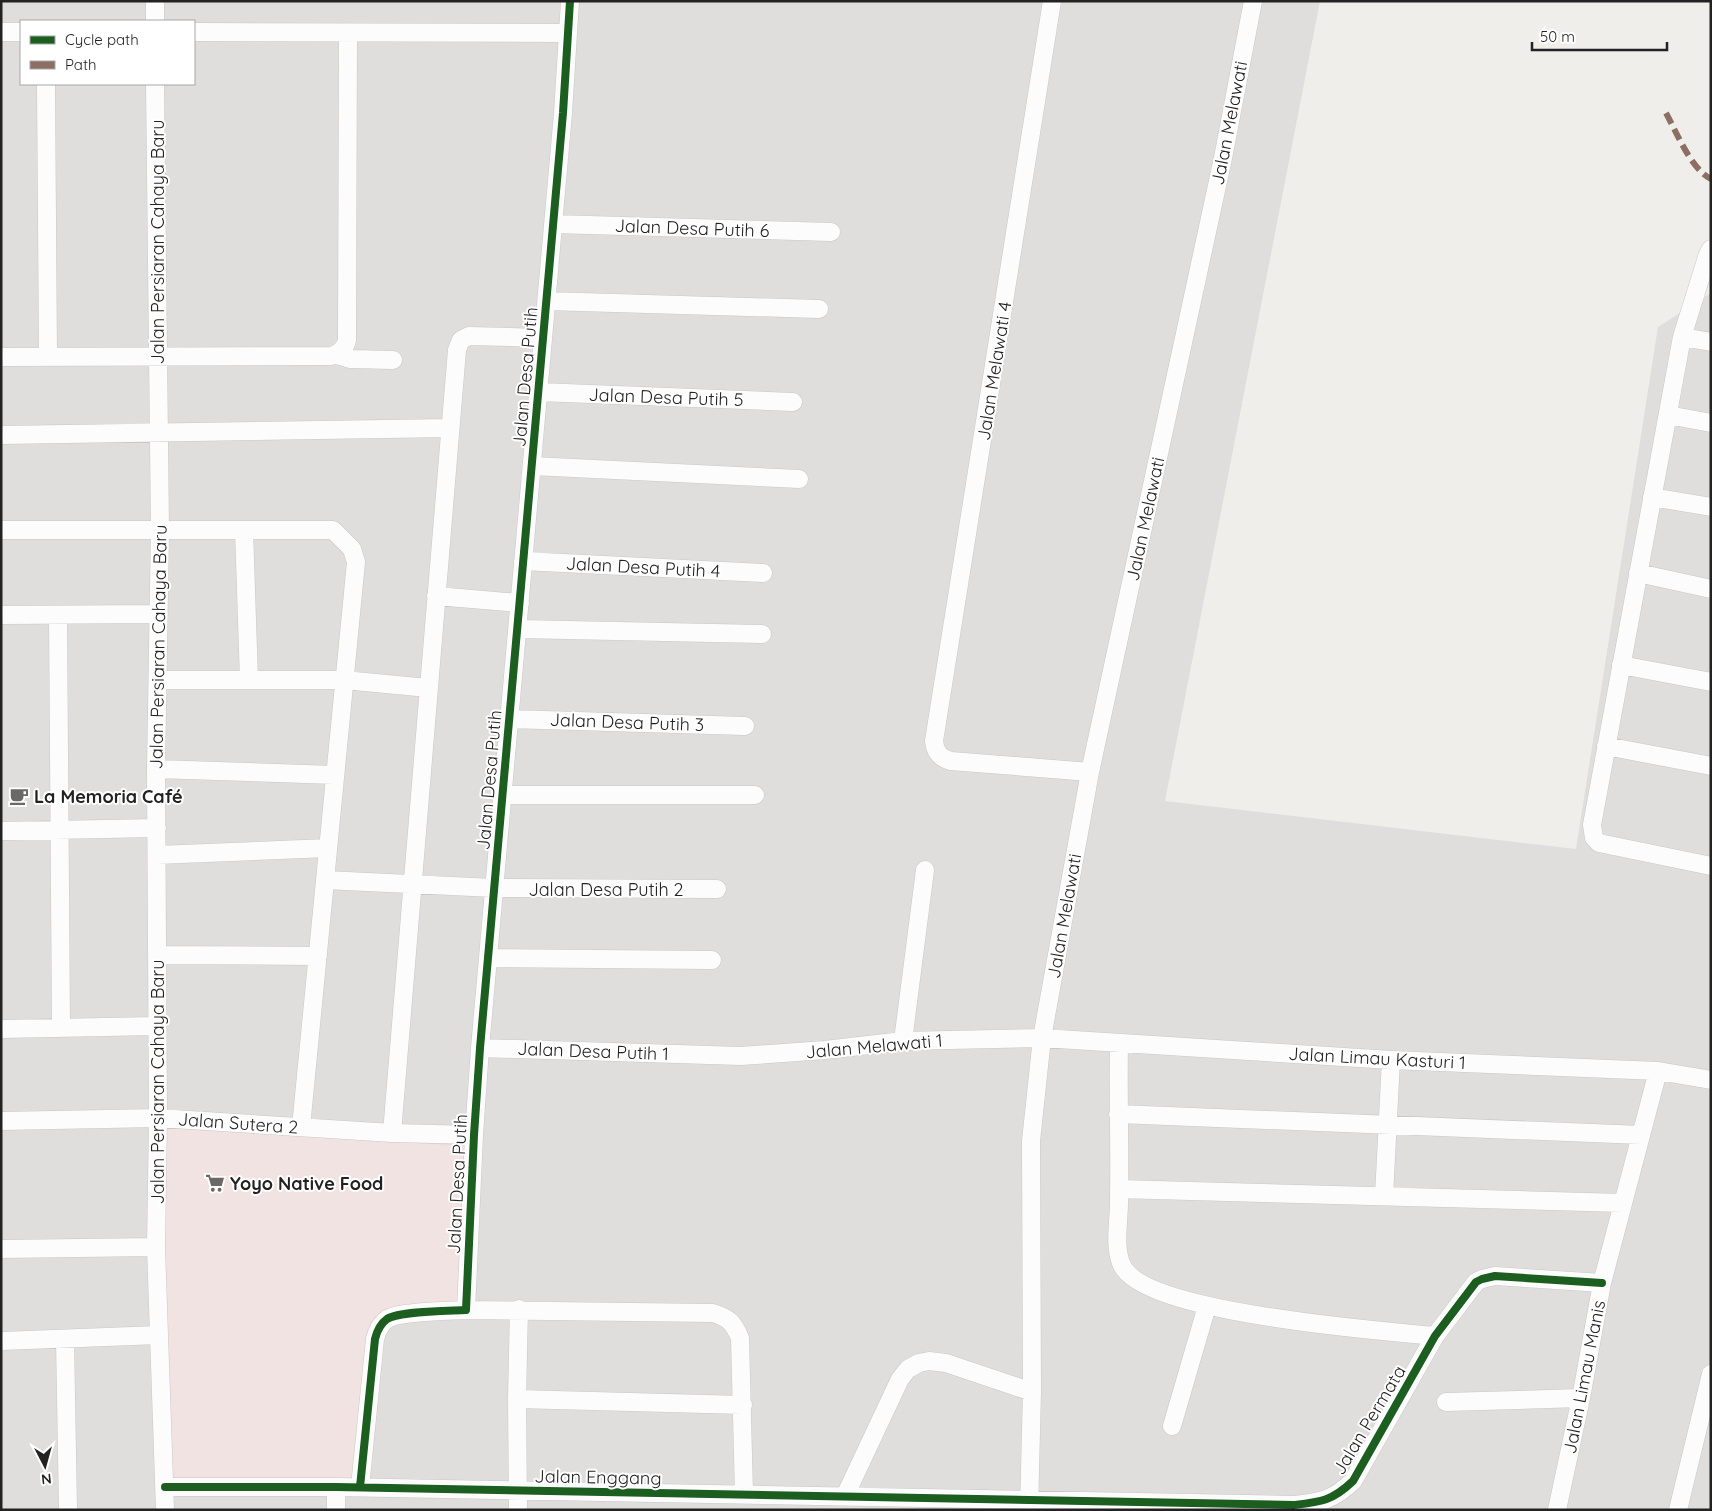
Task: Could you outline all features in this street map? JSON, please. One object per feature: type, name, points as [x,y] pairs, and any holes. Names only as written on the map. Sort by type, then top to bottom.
[{"type":"street","points":[[155,1],[155,20]]},
{"type":"street","name":"Jalan Desa Putih","points":[[466,1310],[480,1048],[554,224],[570,1]]},
{"type":"street","name":"Jalan Melawati 4","points":[[1052,1],[934,741],[938,755],[951,761],[1090,772]]},
{"type":"street","name":"Jalan Melawati","points":[[1029,1505],[1032,1392],[1030,1141],[1042,1038],[1090,772],[1221,168],[1253,1]]},
{"type":"street","points":[[1,32],[20,32]]},
{"type":"street","points":[[195,32],[568,33]]},
{"type":"street","points":[[337,355],[346,346],[347,340],[348,32]]},
{"type":"street","points":[[46,85],[48,357]]},
{"type":"street","name":"Jalan Persiaran Cahaya Baru","points":[[156,85],[160,530],[156,769],[158,1118],[156,1247],[165,1510]]},
{"type":"street","name":"Jalan Desa Putih 6","points":[[554,224],[831,232]]},
{"type":"street","points":[[1711,249],[1682,337],[1592,825],[1594,838],[1599,843],[1711,866]]},
{"type":"street","points":[[546,301],[818,308]]},
{"type":"street","points":[[392,1133],[455,361],[461,340],[469,336],[543,338]]},
{"type":"street","points":[[1682,337],[1711,342]]},
{"type":"street","points":[[1,357],[337,355],[351,359],[393,360]]},
{"type":"street","name":"Jalan Desa Putih 5","points":[[538,392],[793,402]]},
{"type":"street","points":[[1668,415],[1711,423]]},
{"type":"street","points":[[1,435],[450,428]]},
{"type":"street","points":[[532,466],[799,479]]},
{"type":"street","points":[[1652,497],[1711,507]]},
{"type":"street","points":[[1,530],[333,530],[352,548],[356,562],[301,1127]]},
{"type":"street","points":[[244,530],[249,680]]},
{"type":"street","name":"Jalan Desa Putih 4","points":[[523,561],[763,572]]},
{"type":"street","points":[[1638,573],[1711,589]]},
{"type":"street","points":[[436,596],[520,603]]},
{"type":"street","points":[[58,614],[61,1028]]},
{"type":"street","points":[[1,615],[159,614]]},
{"type":"street","points":[[518,629],[762,634]]},
{"type":"street","points":[[1621,665],[1711,682]]},
{"type":"street","points":[[158,680],[344,680],[428,688]]},
{"type":"street","name":"Jalan Desa Putih 3","points":[[510,719],[745,726]]},
{"type":"street","points":[[1606,746],[1711,766]]},
{"type":"street","points":[[156,769],[335,775]]},
{"type":"street","points":[[503,795],[756,795]]},
{"type":"street","points":[[1,831],[157,828]]},
{"type":"street","points":[[157,855],[328,848]]},
{"type":"street","points":[[903,1041],[925,870]]},
{"type":"street","name":"Jalan Desa Putih 2","points":[[325,880],[494,888],[717,889]]},
{"type":"street","points":[[157,955],[318,956]]},
{"type":"street","points":[[488,958],[712,960]]},
{"type":"street","points":[[1,1029],[157,1026]]},
{"type":"street","name":"Jalan Melawati 1","points":[[706,1054],[741,1056],[903,1041],[1042,1038]]},
{"type":"street","name":"Jalan Limau Kasturi 1","points":[[1042,1038],[1391,1060],[1658,1072],[1711,1080]]},
{"type":"street","points":[[1119,1043],[1118,1246],[1121,1264],[1128,1274],[1144,1284],[1166,1293],[1207,1306],[1327,1325],[1435,1336]]},
{"type":"street","name":"Jalan Desa Putih 1","points":[[480,1048],[706,1054]]},
{"type":"street","points":[[1384,1196],[1391,1060]]},
{"type":"street","name":"Jalan Limau Manis","points":[[1557,1510],[1581,1398],[1602,1283],[1658,1072]]},
{"type":"street","points":[[1118,1114],[1641,1135]]},
{"type":"street","name":"Jalan Sutera 2","points":[[1,1121],[158,1118],[392,1133],[474,1135]]},
{"type":"street","points":[[1119,1204],[1384,1196],[1623,1203]]},
{"type":"street","points":[[1,1249],[156,1247]]},
{"type":"street","name":"Jalan Permata","points":[[1029,1505],[1294,1506],[1328,1499],[1340,1493],[1353,1481],[1435,1336],[1472,1287],[1482,1278],[1495,1276],[1602,1283]]},
{"type":"street","points":[[1172,1426],[1207,1306]]},
{"type":"street","points":[[518,1510],[517,1399],[519,1309]]},
{"type":"street","points":[[360,1487],[375,1339],[380,1325],[386,1320],[400,1315],[466,1310],[519,1309],[713,1313],[726,1317],[735,1327],[740,1338],[743,1404],[753,1500]]},
{"type":"street","points":[[1,1341],[159,1335]]},
{"type":"street","points":[[65,1338],[68,1510]]},
{"type":"street","points":[[845,1496],[900,1379],[918,1363],[929,1361],[946,1363],[1032,1392]]},
{"type":"street","points":[[1678,1510],[1711,1374]]},
{"type":"street","points":[[1446,1402],[1581,1398]]},
{"type":"street","points":[[517,1399],[743,1404]]},
{"type":"street","name":"Jalan Enggang","points":[[165,1487],[360,1487],[518,1490],[753,1500],[845,1496],[1029,1505]]},
{"type":"street","points":[[336,1487],[336,1510]]},
{"type":"shaded area","points":[[1,1],[1320,1],[1165,801],[1576,849],[1658,327],[1711,293],[1711,1510],[1,1510]]},
{"type":"shaded area","points":[[166,1128],[466,1146],[459,1303],[379,1315],[354,1495],[173,1494],[162,1246]]},
{"type":"marked path","points":[[1666,113],[1691,159],[1711,179]]},
{"type":"cycle path","points":[[360,1487],[375,1339],[379,1328],[387,1319],[402,1314],[466,1310],[480,1048],[563,113],[570,1]]},
{"type":"cycle path","points":[[165,1487],[336,1487],[1294,1505],[1312,1503],[1332,1497],[1353,1481],[1435,1336],[1476,1282],[1495,1276],[1602,1283]]},
{"type":"place","name":"La Memoria Café","points":[[19,796]]},
{"type":"place","name":"Yoyo Native Food","points":[[215,1183]]}]
